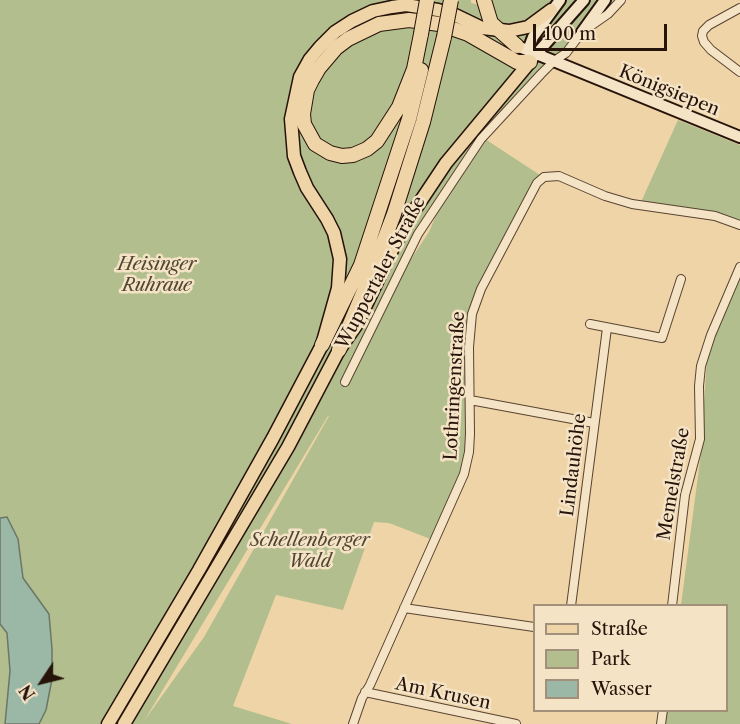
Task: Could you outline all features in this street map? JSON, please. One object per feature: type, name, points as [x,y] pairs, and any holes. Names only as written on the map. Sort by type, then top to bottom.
[{"type":"highway","points":[[322,345],[361,265],[410,119],[431,35],[427,0]]},
{"type":"highway","points":[[339,350],[394,214],[423,122],[436,0]]},
{"type":"highway","points":[[451,0],[431,35],[414,69],[399,107],[377,141],[367,149],[342,156],[330,153],[315,144],[304,124],[303,114],[305,97],[312,80],[336,48],[348,39],[379,24],[410,20],[440,24],[468,34],[517,62],[532,56]]},
{"type":"highway","points":[[484,0],[489,18],[498,30],[517,46]]},
{"type":"main road","points":[[532,56],[584,0]]},
{"type":"main road","points":[[582,32],[605,0]]},
{"type":"main road","name":"Wuppertaler Straße","points":[[108,724],[199,570],[322,345],[338,288],[340,259],[334,233],[307,188],[294,156],[291,119],[300,77],[320,47],[335,32],[374,11],[406,5],[455,15],[517,46]]},
{"type":"main road","points":[[482,28],[509,32],[520,30],[535,23],[556,5]]},
{"type":"main road","points":[[532,56],[533,37],[556,5]]},
{"type":"main road","name":"Königsiepen","points":[[517,46],[532,56],[554,61],[740,137]]},
{"type":"main road","name":"Wuppertaler Straße","points":[[124,724],[288,447],[339,350],[357,324],[412,214],[446,163],[532,56]]},
{"type":"street","name":"Wuppertaler Straße","points":[[345,382],[418,234],[481,139],[554,61],[566,53],[582,32],[608,14],[621,0]]},
{"type":"street","points":[[740,8],[709,25],[703,31],[702,36],[711,50],[740,72]]},
{"type":"street","name":"Lothringenstraße","points":[[353,724],[360,703],[464,474],[469,452],[470,328],[476,301],[534,189],[544,177],[552,175],[632,204],[714,216],[740,225]]},
{"type":"street","name":"Memelstraße","points":[[672,604],[685,495],[700,439],[701,366],[711,335],[740,267]]},
{"type":"street","points":[[590,324],[662,338],[681,279]]},
{"type":"street","name":"Lindauhöhe","points":[[571,604],[607,328]]},
{"type":"street","points":[[470,400],[594,423]]},
{"type":"street","points":[[404,608],[533,627]]},
{"type":"street","name":"Am Krusen","points":[[365,692],[515,724]]},
{"type":"green space","points":[[0,0],[471,0],[471,3],[492,8],[492,0],[622,0],[599,16],[607,1],[586,24],[565,53],[540,73],[480,138],[438,196],[411,259],[429,232],[442,201],[485,139],[543,177],[528,197],[474,300],[470,312],[467,445],[464,463],[433,540],[389,523],[374,522],[343,610],[276,595],[233,706],[292,724],[0,724]],"holes":[[[329,416],[204,637],[144,721]]]},
{"type":"green space","points":[[678,120],[740,145],[740,222],[714,212],[641,202]]},
{"type":"green space","points":[[740,273],[740,724],[665,724],[667,712],[728,712],[728,604],[681,604],[701,453],[707,356]]},
{"type":"water","points":[[7,517],[18,539],[23,578],[49,614],[52,679],[46,710],[39,724],[5,724],[10,671],[7,633],[0,624],[0,518]]},
{"type":"park label","name":"Heisinger Ruhraue","points":[[157,275]]},
{"type":"park label","name":"Schellenberger Wald","points":[[310,551]]}]
